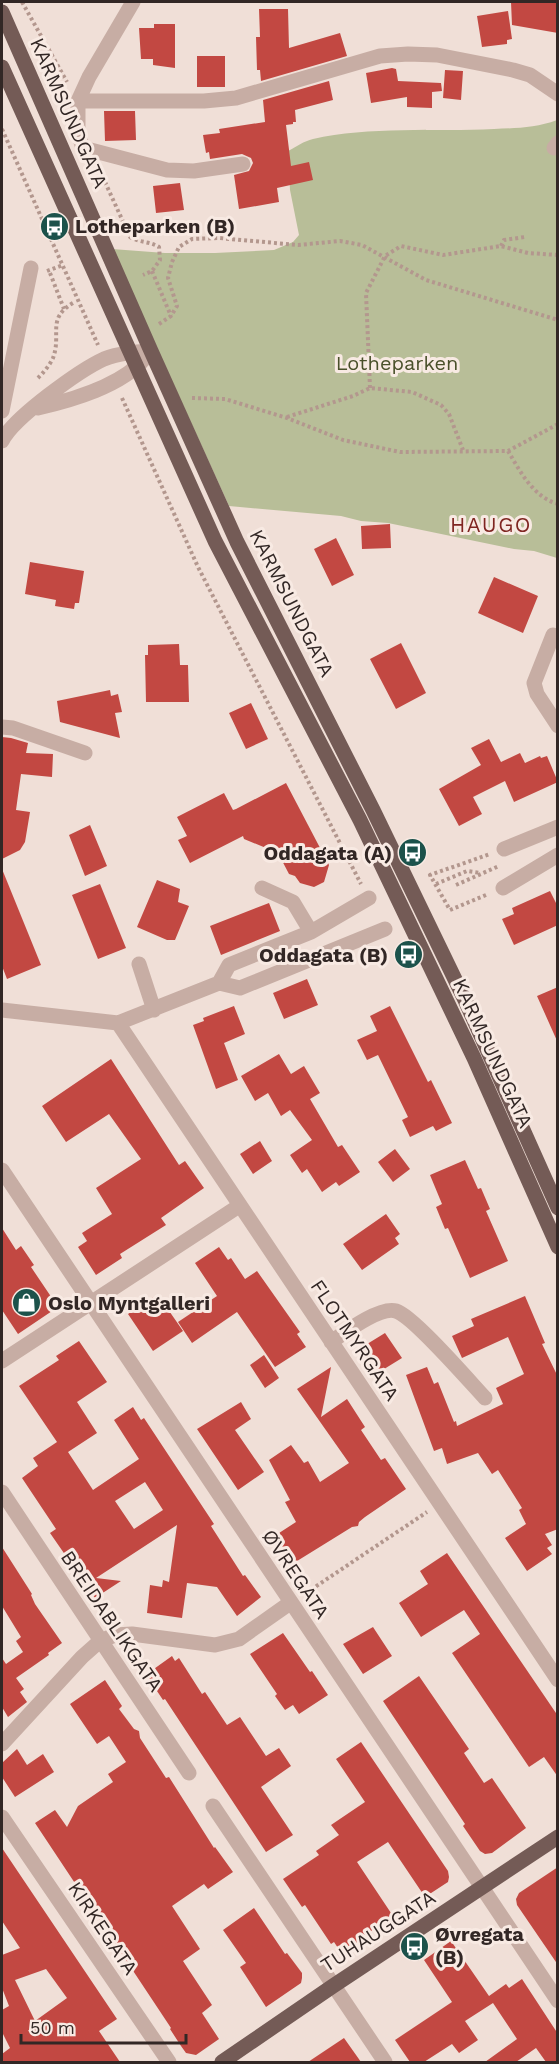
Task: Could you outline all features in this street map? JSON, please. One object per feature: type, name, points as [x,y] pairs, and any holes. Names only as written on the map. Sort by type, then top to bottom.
[{"type":"main road","name":"KARMSUNDGATA","points":[[2,12],[237,542],[373,810],[465,1000],[558,1208]]},
{"type":"main road","name":"KARMSUNDGATA","points":[[2,67],[215,541],[360,820],[474,1058],[558,1246]]},
{"type":"main road","name":"TUHAUGGATA","points":[[222,2062],[558,1837]]},
{"type":"street","points":[[83,148],[78,133],[78,101],[89,77],[133,2]]},
{"type":"street","points":[[78,101],[204,101],[236,98],[380,56],[408,54],[437,55],[513,70],[530,75],[558,94]]},
{"type":"street","name":"KARMSUNDGATA","points":[[83,148],[167,170],[194,171],[243,164]]},
{"type":"street","points":[[2,411],[31,268]]},
{"type":"street","points":[[2,441],[12,427],[64,384],[104,360],[130,352],[151,351]]},
{"type":"street","points":[[31,410],[67,402],[114,382],[137,368],[151,351]]},
{"type":"street","points":[[553,635],[534,683],[537,694],[558,726]]},
{"type":"street","points":[[2,727],[13,728],[85,753]]},
{"type":"street","points":[[504,849],[558,827]]},
{"type":"street","points":[[504,888],[558,855]]},
{"type":"street","points":[[262,888],[293,902],[311,932]]},
{"type":"street","points":[[219,983],[230,965],[311,932],[369,898]]},
{"type":"street","points":[[2,1010],[118,1023],[219,983],[240,988],[385,929]]},
{"type":"street","points":[[139,964],[154,1010]]},
{"type":"street","name":"FLOTMYRGATA","points":[[118,1023],[558,1680]]},
{"type":"street","name":"ØVREGATA","points":[[2,1170],[558,2001]]},
{"type":"street","points":[[2,1361],[239,1206]]},
{"type":"street","points":[[331,1342],[381,1312],[396,1311],[413,1322],[485,1398]]},
{"type":"street","name":"BREIDABLIKGATA","points":[[2,1492],[189,1773]]},
{"type":"street","points":[[2,1744],[82,1657],[100,1641],[115,1635],[132,1634],[215,1645],[239,1639],[290,1603]]},
{"type":"street","points":[[213,1806],[385,2062]]},
{"type":"street","name":"KIRKEGATA","points":[[2,1816],[169,2062]]},
{"type":"path","points":[[22,2],[78,101]]},
{"type":"path","points":[[83,148],[98,166],[129,237],[140,243],[151,242],[159,248],[160,260],[152,271],[143,275]]},
{"type":"path","points":[[501,246],[504,240],[525,237]]},
{"type":"path","points":[[155,326],[171,316],[177,306],[168,278],[179,247],[192,239],[219,238],[298,245],[340,241],[362,245],[426,280],[558,320]]},
{"type":"path","points":[[370,388],[366,292],[385,256],[401,246],[443,255],[501,246],[528,253],[558,255]]},
{"type":"path","points":[[49,271],[64,309]]},
{"type":"path","points":[[152,271],[171,316]]},
{"type":"path","points":[[31,383],[40,377],[52,360],[58,316],[73,303]]},
{"type":"path","points":[[287,418],[370,388],[412,392],[441,405],[449,414],[463,450]]},
{"type":"path","points":[[190,398],[225,399],[287,418],[344,440],[400,452],[508,451],[558,424]]},
{"type":"path","points":[[508,451],[526,479],[547,501],[558,504]]},
{"type":"path","points":[[504,849],[429,873],[450,910],[504,888]]},
{"type":"path","points":[[436,884],[468,871],[482,873]]},
{"type":"path","points":[[290,1603],[440,1504]]},
{"type":"green space","name":"Lotheparken","points":[[557,120],[557,558],[534,551],[514,549],[388,523],[361,521],[341,516],[229,506],[112,249],[165,253],[215,253],[274,250],[293,242],[299,235],[290,190],[288,151],[310,140],[356,132],[518,128]]},
{"type":"building","points":[[511,2],[558,2],[558,33],[512,25]]},
{"type":"building","points":[[259,9],[288,9],[289,48],[340,33],[347,56],[261,81],[260,70],[257,70],[256,37],[260,37]]},
{"type":"building","points":[[508,11],[512,39],[507,40],[507,44],[482,47],[477,16]]},
{"type":"building","points":[[154,24],[175,24],[175,68],[153,65],[153,59],[141,59],[139,28],[154,28]]},
{"type":"building","points":[[197,56],[225,56],[225,87],[197,87]]},
{"type":"building","points":[[396,69],[398,81],[441,83],[442,91],[432,92],[432,108],[407,107],[407,97],[371,103],[366,73]]},
{"type":"building","points":[[445,70],[463,71],[461,100],[443,98]]},
{"type":"building","points":[[329,81],[333,100],[295,110],[296,122],[286,125],[291,166],[309,162],[313,180],[277,188],[279,202],[239,209],[234,175],[249,171],[253,163],[251,158],[242,154],[210,159],[209,152],[206,153],[203,135],[220,133],[219,129],[265,122],[263,100]]},
{"type":"building","points":[[104,111],[135,111],[136,140],[105,141]]},
{"type":"building","points":[[180,183],[184,210],[156,213],[153,186]]},
{"type":"building","points":[[390,524],[391,548],[362,549],[361,526]]},
{"type":"building","points":[[336,538],[354,575],[332,586],[314,549]]},
{"type":"building","points":[[30,562],[84,571],[79,603],[75,603],[74,609],[55,606],[56,600],[25,594]]},
{"type":"building","points":[[494,577],[538,596],[523,633],[478,613]]},
{"type":"building","points":[[401,643],[426,693],[396,709],[370,659]]},
{"type":"building","points":[[179,644],[180,665],[188,665],[189,702],[146,702],[145,655],[148,655],[148,645]]},
{"type":"building","points":[[110,690],[111,696],[118,694],[122,712],[115,713],[120,738],[60,722],[57,701]]},
{"type":"building","points":[[251,703],[268,739],[246,749],[229,713]]},
{"type":"building","points":[[2,737],[28,743],[26,753],[53,754],[52,777],[21,774],[16,810],[30,812],[25,842],[20,850],[2,859]]},
{"type":"building","points":[[489,739],[501,762],[520,753],[525,763],[540,756],[541,758],[547,756],[558,782],[514,802],[505,781],[473,797],[482,814],[459,826],[439,789],[481,765],[471,748]]},
{"type":"building","points":[[286,783],[329,865],[324,882],[314,887],[300,883],[295,876],[289,874],[278,853],[244,839],[243,836],[190,863],[178,840],[187,836],[177,817],[224,793],[233,810]]},
{"type":"building","points":[[90,825],[107,866],[85,876],[69,835]]},
{"type":"building","points":[[2,869],[41,965],[7,979],[2,966]]},
{"type":"building","points":[[157,880],[180,889],[178,902],[189,906],[175,940],[167,940],[137,927]]},
{"type":"building","points":[[100,884],[126,948],[98,959],[72,895]]},
{"type":"building","points":[[550,891],[558,907],[558,925],[514,945],[502,919],[514,914],[512,908]]},
{"type":"building","points":[[269,903],[280,931],[221,955],[210,926]]},
{"type":"building","points":[[307,979],[318,1005],[284,1019],[273,993]]},
{"type":"building","points":[[558,987],[558,1043],[537,996]]},
{"type":"building","points":[[234,1006],[245,1034],[224,1043],[238,1080],[216,1089],[193,1025],[204,1021],[203,1018]]},
{"type":"building","points":[[390,1006],[428,1082],[431,1080],[452,1123],[436,1131],[433,1126],[410,1137],[402,1120],[408,1117],[378,1055],[367,1060],[357,1040],[377,1031],[370,1016]]},
{"type":"building","points":[[279,1054],[291,1074],[304,1066],[320,1093],[310,1099],[338,1147],[342,1145],[360,1172],[339,1186],[336,1182],[322,1192],[307,1169],[302,1173],[290,1155],[312,1140],[290,1110],[281,1116],[268,1093],[255,1101],[241,1076]]},
{"type":"building","points":[[111,1059],[179,1165],[185,1161],[204,1188],[161,1218],[166,1225],[120,1254],[122,1258],[96,1275],[78,1247],[87,1241],[82,1233],[112,1214],[96,1188],[141,1159],[109,1114],[66,1142],[42,1106]]},
{"type":"building","points":[[260,1141],[272,1161],[253,1174],[240,1154]]},
{"type":"building","points":[[395,1149],[410,1169],[393,1182],[378,1162]]},
{"type":"building","points":[[465,1160],[490,1209],[486,1211],[508,1261],[470,1278],[436,1207],[442,1204],[430,1175]]},
{"type":"building","points":[[386,1214],[400,1234],[395,1238],[399,1244],[362,1270],[343,1244]]},
{"type":"building","points":[[2,1228],[16,1250],[21,1246],[34,1265],[31,1267],[58,1307],[18,1334],[2,1310]]},
{"type":"building","points":[[219,1247],[228,1260],[231,1258],[245,1279],[257,1271],[300,1332],[297,1334],[306,1347],[275,1367],[237,1312],[192,1343],[178,1322],[217,1296],[195,1263]]},
{"type":"building","points":[[525,1296],[545,1343],[542,1344],[558,1377],[558,1529],[545,1534],[552,1545],[547,1548],[552,1554],[527,1571],[505,1538],[526,1524],[519,1510],[522,1508],[498,1470],[492,1474],[478,1453],[447,1464],[442,1448],[434,1451],[406,1375],[427,1367],[434,1384],[438,1382],[457,1426],[503,1404],[496,1388],[524,1374],[508,1337],[462,1358],[452,1336],[474,1326],[471,1319]]},
{"type":"building","points":[[153,1297],[161,1308],[165,1305],[183,1331],[153,1351],[128,1314]]},
{"type":"building","points":[[385,1333],[402,1358],[376,1374],[359,1349]]},
{"type":"building","points":[[79,1341],[107,1382],[77,1402],[97,1433],[68,1452],[93,1490],[139,1459],[114,1420],[133,1407],[141,1420],[144,1418],[214,1524],[211,1526],[243,1576],[245,1575],[261,1597],[237,1616],[217,1587],[187,1583],[182,1618],[147,1613],[150,1585],[162,1587],[163,1580],[169,1582],[177,1525],[96,1578],[121,1581],[95,1598],[50,1533],[56,1529],[22,1478],[38,1466],[33,1458],[57,1442],[19,1386],[59,1360],[56,1356]],"holes":[[[145,1482],[163,1510],[134,1529],[115,1501]]]},
{"type":"building","points":[[264,1355],[279,1378],[265,1388],[250,1365]]},
{"type":"building","points":[[331,1367],[321,1417],[347,1399],[365,1427],[361,1430],[381,1460],[385,1458],[406,1489],[365,1517],[358,1526],[352,1527],[289,1566],[274,1543],[279,1539],[276,1535],[296,1522],[285,1502],[290,1500],[269,1460],[291,1445],[304,1463],[308,1461],[320,1482],[349,1463],[297,1389]]},
{"type":"building","points":[[241,1402],[251,1419],[235,1430],[264,1472],[238,1490],[197,1429]]},
{"type":"building","points":[[2,1547],[32,1594],[35,1604],[62,1643],[16,1678],[24,1689],[20,1692],[27,1702],[8,1717],[2,1707],[2,1658],[6,1664],[23,1652],[16,1641],[21,1637],[2,1606]]},
{"type":"building","points":[[447,1553],[558,1716],[558,1777],[544,1757],[529,1767],[452,1653],[480,1634],[464,1610],[421,1637],[399,1603],[428,1584],[420,1571]]},
{"type":"building","points":[[373,1627],[392,1656],[363,1674],[343,1644]]},
{"type":"building","points":[[283,1633],[328,1695],[299,1714],[293,1705],[285,1710],[250,1654]]},
{"type":"building","points":[[172,1656],[175,1661],[179,1658],[202,1694],[205,1692],[227,1725],[240,1717],[266,1756],[279,1748],[291,1766],[261,1787],[293,1835],[266,1852],[165,1699],[163,1700],[149,1679],[151,1671]]},
{"type":"building","points":[[419,1676],[469,1749],[464,1753],[484,1783],[492,1778],[526,1828],[492,1853],[485,1854],[480,1851],[463,1826],[465,1824],[383,1701]]},
{"type":"building","points":[[105,1680],[122,1706],[119,1709],[134,1729],[139,1731],[140,1738],[166,1778],[169,1777],[214,1848],[233,1872],[208,1889],[204,1884],[172,1906],[200,1949],[183,1961],[212,2005],[202,2013],[219,2039],[196,2055],[186,2053],[181,2046],[35,1823],[55,1810],[67,1827],[78,1806],[113,1782],[108,1774],[126,1762],[109,1736],[97,1744],[70,1704]]},
{"type":"building","points":[[361,1742],[448,1871],[449,1877],[448,1882],[425,1897],[388,1842],[357,1862],[393,1916],[368,1933],[370,1936],[342,1954],[334,1942],[331,1944],[305,1905],[302,1907],[283,1879],[319,1855],[316,1851],[339,1835],[331,1825],[365,1802],[336,1759]]},
{"type":"building","points":[[17,1749],[27,1765],[43,1754],[54,1772],[15,1797],[2,1777],[2,1763]]},
{"type":"building","points":[[2,1848],[117,2019],[99,2031],[120,2062],[2,2062],[2,2054],[10,2048],[2,2032],[2,2010],[9,2006],[2,1988],[2,1955],[20,1948],[2,1921]],"holes":[[[46,1969],[67,1998],[35,2021],[15,1980]]]},
{"type":"building","points":[[558,1867],[558,1965],[517,1905],[516,1899],[519,1893]]},
{"type":"building","points":[[254,1908],[285,1954],[287,1953],[302,1973],[301,1983],[266,2007],[240,1967],[246,1963],[223,1930]]},
{"type":"building","points":[[451,1941],[489,1996],[506,1984],[509,1988],[522,1979],[558,2034],[558,2062],[546,2062],[536,2048],[516,2062],[485,2062],[517,2039],[493,2003],[465,2021],[478,2040],[459,2053],[452,2044],[424,2062],[410,2062],[395,2040],[452,2002],[424,1960]]},
{"type":"building","points":[[344,2038],[361,2062],[308,2062]]},
{"type":"place","name":"Lotheparken (B)","points":[[54,226]]},
{"type":"place","name":"Oddagata (A)","points":[[413,853]]},
{"type":"place","name":"Oddagata (B)","points":[[409,955]]},
{"type":"place","name":"Oslo Myntgalleri","points":[[27,1303]]},
{"type":"place","name":"Øvregata (B)","points":[[414,1946]]},
{"type":"district","name":"HAUGO","points":[[491,524]]}]
